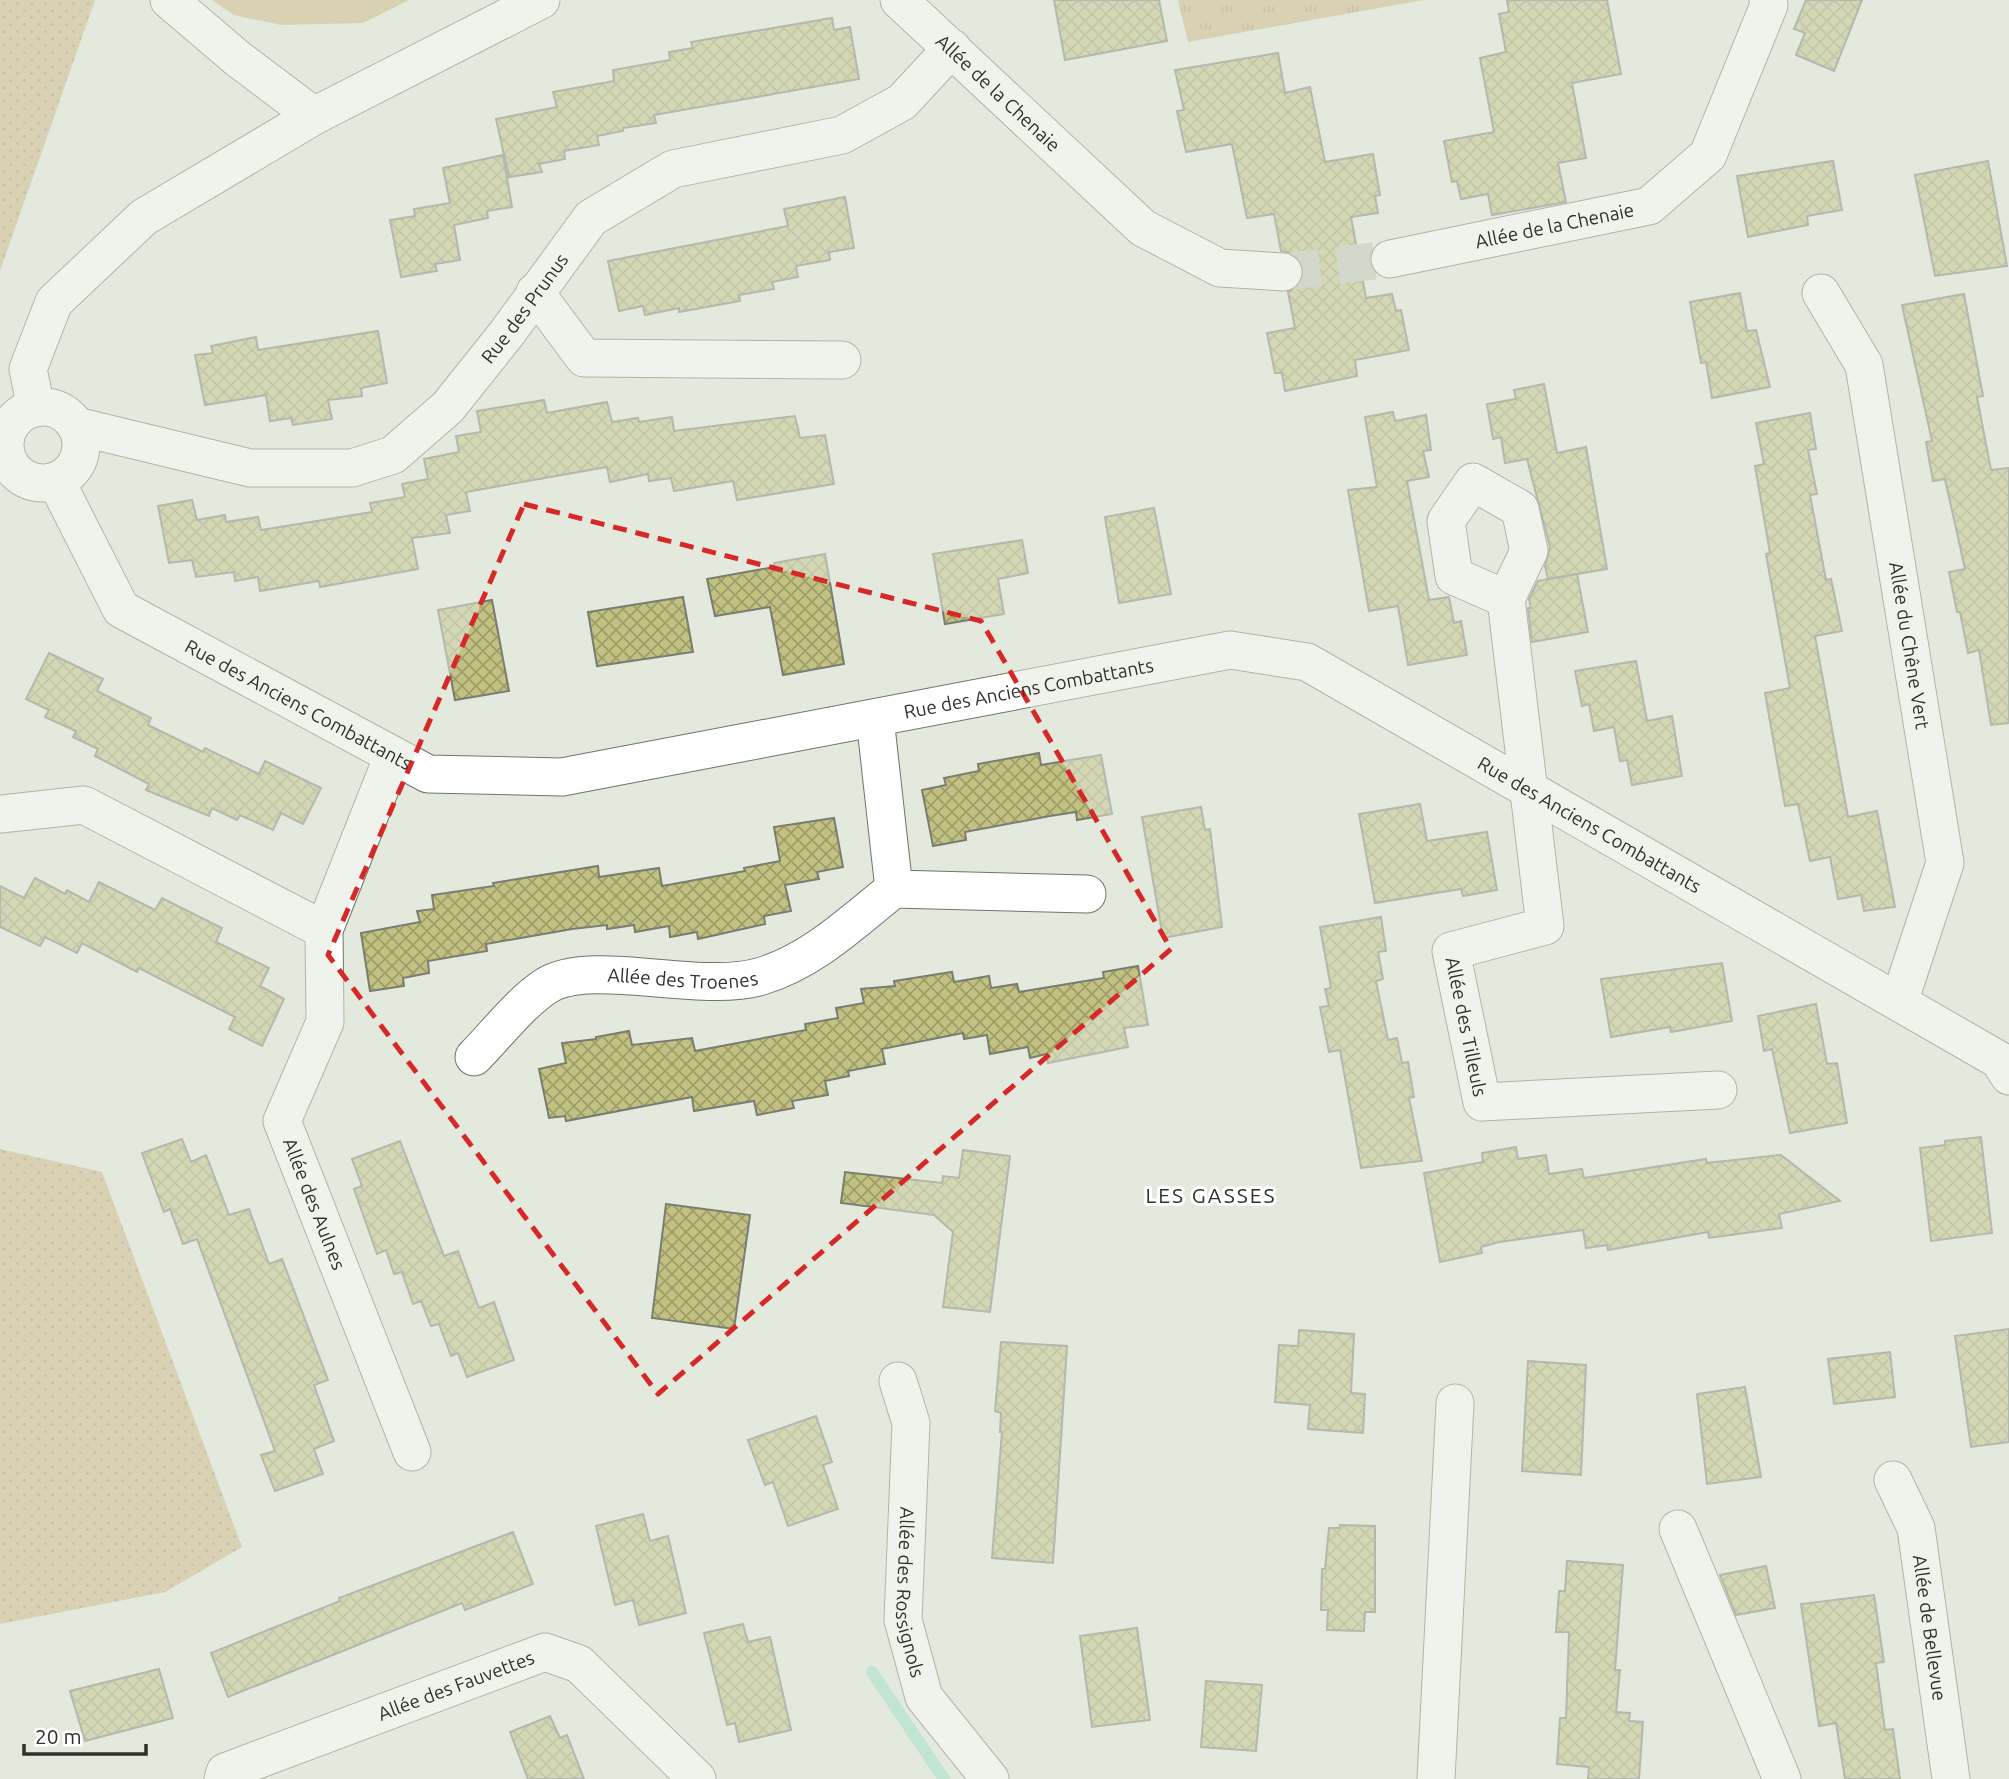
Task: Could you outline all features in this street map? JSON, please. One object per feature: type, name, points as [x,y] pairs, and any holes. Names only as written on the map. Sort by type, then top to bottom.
[{"type":"street","points":[[169,0],[237,58],[314,116]]},
{"type":"street","points":[[36,408],[27,369],[54,302],[144,218],[314,116],[541,0]]},
{"type":"street","name":"Allée de la Chenaie","points":[[899,0],[1143,228],[1220,268],[1283,272]]},
{"type":"street","name":"Allée de la Chenaie","points":[[1390,259],[1648,206],[1708,155],[1774,2]]},
{"type":"street","name":"Rue des Prunus","points":[[76,426],[250,468],[352,468],[393,455],[447,407],[591,218],[673,169],[842,135],[902,102],[952,48]]},
{"type":"street","points":[[535,292],[584,358],[842,360]]},
{"type":"street","name":"Allée du Chêne Vert","points":[[1821,293],[1864,365],[1945,863],[1899,1002]]},
{"type":"street","points":[[36,408],[56,409],[76,426],[81,439],[81,453],[76,466],[56,481],[42,483],[27,480],[4,462],[7,435],[14,422],[36,408]]},
{"type":"street","name":"Rue des Anciens Combattants","points":[[56,481],[121,609],[428,774],[562,777],[1230,650],[1307,662],[1999,1060],[2009,1076]]},
{"type":"street","points":[[1506,599],[1527,788]]},
{"type":"street","points":[[875,718],[894,889],[1087,894]]},
{"type":"street","name":"Allée des Aulnes","points":[[394,756],[324,930],[325,1022],[282,1121],[412,1452]]},
{"type":"street","name":"Allée des Tilleuls","points":[[1527,788],[1545,926],[1451,951],[1482,1102],[1718,1090]]},
{"type":"street","points":[[0,814],[84,805],[324,930]]},
{"type":"street","name":"Allée des Troenes","points":[[474,1057],[547,985],[592,973],[717,983],[760,976],[808,957],[894,889]]},
{"type":"street","name":"Allée des Rossignols","points":[[898,1381],[911,1423],[903,1620],[924,1697],[990,1779]]},
{"type":"street","points":[[1436,1779],[1455,1403]]},
{"type":"street","name":"Allée de Bellevue","points":[[1893,1479],[1916,1528],[1951,1779]]},
{"type":"street","points":[[1678,1529],[1782,1779]]},
{"type":"street","name":"Allée des Fauvettes","points":[[223,1779],[225,1772],[545,1652],[579,1664],[697,1779]]},
{"type":"highlighted area","points":[[524,504],[981,621],[1171,949],[658,1394],[328,955]]},
{"type":"green space","points":[[0,0],[95,0],[0,271]]},
{"type":"green space","points":[[212,0],[409,0],[363,23],[281,25],[234,15]]},
{"type":"green space","points":[[1178,0],[1424,0],[1188,42]]},
{"type":"green space","points":[[0,1149],[102,1172],[242,1547],[165,1592],[0,1624]]},
{"type":"building","points":[[1054,0],[1159,0],[1167,41],[1065,60]]},
{"type":"building","points":[[1507,0],[1607,0],[1621,74],[1572,83],[1586,158],[1558,163],[1566,202],[1492,215],[1488,194],[1461,199],[1457,181],[1452,182],[1444,141],[1494,132],[1480,58],[1506,52],[1499,14],[1509,12]]},
{"type":"building","points":[[1806,0],[1862,0],[1834,71],[1796,55],[1805,33],[1794,29]]},
{"type":"building","points":[[832,18],[834,30],[850,27],[859,79],[654,115],[656,123],[623,128],[623,131],[597,136],[599,145],[564,151],[565,159],[539,164],[542,172],[509,177],[496,119],[557,107],[553,92],[614,81],[613,70],[670,60],[669,52],[693,48],[691,42]]},
{"type":"building","points":[[1278,53],[1285,93],[1310,87],[1325,162],[1373,154],[1380,195],[1375,196],[1378,213],[1351,217],[1366,298],[1392,294],[1396,311],[1401,310],[1409,350],[1355,360],[1357,376],[1285,391],[1282,373],[1275,373],[1267,333],[1295,328],[1288,292],[1301,283],[1304,273],[1302,263],[1294,254],[1281,251],[1274,214],[1247,218],[1232,144],[1186,152],[1177,111],[1184,110],[1175,70]]},
{"type":"building","points":[[503,155],[512,207],[487,211],[488,218],[454,225],[460,260],[435,264],[437,271],[401,277],[390,220],[415,216],[414,209],[450,203],[443,168]]},
{"type":"building","points":[[1833,161],[1842,210],[1807,216],[1808,225],[1748,237],[1737,176]]},
{"type":"building","points":[[1988,161],[2007,266],[1935,276],[1915,175]]},
{"type":"building","points":[[845,197],[854,248],[829,252],[830,260],[796,266],[798,277],[772,282],[774,289],[739,295],[740,301],[645,315],[643,306],[619,311],[608,261],[788,226],[784,209]]},
{"type":"building","points":[[1740,293],[1747,331],[1756,330],[1770,387],[1712,398],[1706,362],[1701,363],[1690,302]]},
{"type":"building","points":[[1964,294],[1983,396],[1977,397],[1991,470],[2009,468],[2009,723],[1991,725],[1979,650],[1968,653],[1960,612],[1957,612],[1949,572],[1965,569],[1945,479],[1933,481],[1926,442],[1932,441],[1902,305]]},
{"type":"building","points":[[378,331],[387,383],[361,388],[362,396],[328,400],[332,419],[293,425],[291,418],[270,421],[266,395],[205,405],[195,355],[213,353],[211,346],[256,337],[258,350]]},
{"type":"building","points":[[1544,384],[1557,453],[1586,447],[1607,569],[1548,579],[1545,566],[1550,547],[1527,459],[1505,463],[1501,437],[1493,439],[1487,404],[1516,399],[1514,390]]},
{"type":"building","points":[[544,400],[547,413],[607,402],[612,422],[638,418],[639,422],[672,417],[674,431],[795,416],[800,438],[825,435],[834,484],[737,500],[733,481],[674,491],[671,478],[649,481],[648,474],[610,482],[607,467],[466,492],[470,511],[446,515],[450,533],[412,538],[418,569],[320,587],[319,581],[260,591],[258,577],[235,581],[234,572],[196,577],[192,560],[169,563],[158,506],[192,500],[197,520],[225,515],[226,522],[258,517],[261,530],[372,512],[370,503],[405,497],[402,484],[428,479],[424,459],[459,452],[456,436],[481,432],[477,411]]},
{"type":"building","points":[[1393,412],[1395,421],[1426,415],[1431,450],[1423,451],[1429,477],[1407,481],[1429,600],[1449,597],[1454,623],[1461,621],[1467,655],[1408,665],[1398,606],[1369,611],[1348,490],[1377,487],[1365,417]]},
{"type":"building","points":[[1810,413],[1816,449],[1808,450],[1817,494],[1810,495],[1826,580],[1831,579],[1842,631],[1815,636],[1848,817],[1877,811],[1895,907],[1864,911],[1861,895],[1838,899],[1830,857],[1810,861],[1798,804],[1785,806],[1765,693],[1790,688],[1766,554],[1770,553],[1755,466],[1764,464],[1756,423]]},
{"type":"building","points":[[1154,508],[1171,594],[1119,603],[1105,517]]},
{"type":"building","points":[[1022,540],[1028,573],[998,579],[1004,614],[945,624],[933,554]]},
{"type":"building","points":[[825,554],[844,664],[783,675],[770,607],[715,616],[707,579],[774,567],[774,563]]},
{"type":"building","points":[[1577,574],[1588,632],[1532,642],[1528,608],[1531,608],[1529,599],[1538,581]]},
{"type":"building","points":[[683,597],[693,652],[597,666],[588,612]]},
{"type":"building","points":[[492,600],[509,691],[455,700],[438,610]]},
{"type":"building","points":[[49,653],[103,679],[97,691],[151,718],[148,725],[203,752],[205,748],[259,774],[265,761],[321,788],[303,824],[281,813],[273,830],[240,815],[237,820],[212,808],[209,816],[146,790],[149,784],[95,756],[98,749],[73,737],[76,731],[45,717],[49,710],[26,699]]},
{"type":"building","points":[[1636,661],[1647,721],[1672,716],[1682,776],[1632,785],[1627,760],[1620,761],[1614,727],[1594,731],[1589,704],[1582,706],[1575,671]]},
{"type":"building","points":[[1039,753],[1041,765],[1101,755],[1112,814],[1077,820],[1076,812],[1050,816],[965,832],[966,840],[933,846],[922,790],[946,785],[944,778],[979,771],[978,764]]},
{"type":"building","points":[[1420,804],[1427,841],[1487,832],[1497,890],[1463,896],[1461,889],[1375,903],[1359,814]]},
{"type":"building","points":[[1201,807],[1205,830],[1210,829],[1222,927],[1163,938],[1142,817]]},
{"type":"building","points":[[834,818],[843,867],[817,872],[819,879],[785,885],[791,911],[764,916],[765,924],[698,939],[697,932],[670,937],[669,926],[635,932],[634,925],[607,929],[607,925],[572,929],[486,944],[487,951],[428,961],[429,973],[403,978],[404,986],[370,991],[361,933],[420,922],[417,911],[434,909],[432,895],[598,866],[599,877],[659,868],[662,886],[745,871],[744,868],[780,861],[774,827]]},
{"type":"building","points":[[35,878],[65,894],[67,890],[89,902],[99,882],[155,910],[162,898],[222,928],[216,942],[269,968],[260,986],[284,999],[262,1046],[229,1029],[235,1017],[139,968],[137,972],[82,943],[77,953],[45,937],[40,946],[0,927],[0,886],[24,898]]},
{"type":"building","points":[[1381,917],[1386,951],[1378,952],[1383,979],[1376,981],[1388,1040],[1397,1038],[1402,1063],[1408,1062],[1414,1097],[1409,1098],[1422,1161],[1361,1168],[1340,1050],[1329,1052],[1320,1007],[1329,1006],[1325,989],[1331,988],[1320,927]]},
{"type":"building","points":[[1722,963],[1732,1021],[1671,1032],[1670,1027],[1611,1037],[1601,979]]},
{"type":"building","points":[[1138,966],[1148,1025],[1124,1028],[1128,1047],[1048,1063],[1046,1054],[1030,1058],[1028,1047],[990,1054],[987,1035],[964,1039],[963,1033],[882,1049],[885,1064],[848,1071],[849,1076],[825,1081],[828,1095],[792,1101],[794,1108],[757,1115],[754,1101],[694,1111],[692,1097],[566,1121],[565,1116],[549,1118],[539,1069],[566,1063],[562,1043],[629,1031],[632,1045],[692,1038],[695,1051],[806,1030],[805,1024],[838,1018],[836,1008],[864,1003],[861,989],[895,986],[894,981],[952,972],[954,982],[989,976],[991,988],[1017,984],[1019,992],[1104,978],[1103,972]]},
{"type":"building","points":[[1816,1004],[1827,1064],[1837,1063],[1847,1123],[1790,1133],[1772,1049],[1764,1051],[1758,1016]]},
{"type":"building","points":[[1981,1137],[1992,1233],[1931,1241],[1920,1148],[1945,1145],[1945,1141]]},
{"type":"building","points":[[182,1139],[191,1162],[206,1155],[229,1215],[249,1209],[269,1264],[282,1259],[328,1380],[314,1385],[334,1441],[314,1449],[323,1474],[275,1491],[261,1455],[275,1451],[197,1239],[183,1244],[170,1209],[164,1212],[142,1153]]},
{"type":"building","points":[[400,1141],[444,1256],[458,1251],[479,1308],[494,1302],[514,1360],[467,1377],[458,1353],[451,1356],[439,1324],[431,1326],[421,1301],[413,1304],[402,1272],[394,1274],[386,1250],[377,1254],[354,1189],[362,1186],[352,1159]]},
{"type":"building","points":[[1516,1147],[1518,1159],[1546,1155],[1549,1174],[1582,1169],[1584,1178],[1706,1159],[1707,1163],[1781,1155],[1840,1201],[1779,1214],[1782,1228],[1709,1238],[1708,1232],[1608,1250],[1607,1245],[1586,1248],[1583,1230],[1499,1242],[1481,1247],[1482,1253],[1440,1262],[1424,1173],[1483,1162],[1482,1153]]},
{"type":"building","points":[[963,1150],[1010,1156],[990,1312],[943,1307],[953,1232],[934,1215],[841,1203],[845,1172],[942,1183],[943,1176],[959,1178]]},
{"type":"building","points":[[666,1204],[750,1215],[734,1329],[652,1318]]},
{"type":"building","points":[[2009,1329],[2009,1442],[1971,1447],[1955,1336]]},
{"type":"building","points":[[1299,1330],[1354,1334],[1351,1393],[1365,1394],[1363,1433],[1308,1429],[1310,1405],[1275,1402],[1279,1345],[1298,1346]]},
{"type":"building","points":[[1001,1342],[1067,1346],[1053,1563],[992,1558],[1002,1432],[1001,1413],[995,1411]]},
{"type":"building","points":[[1890,1352],[1895,1397],[1834,1404],[1828,1359]]},
{"type":"building","points":[[1528,1361],[1586,1365],[1581,1475],[1522,1471]]},
{"type":"building","points":[[1745,1387],[1761,1477],[1707,1484],[1697,1394]]},
{"type":"building","points":[[816,1416],[832,1462],[823,1465],[838,1509],[788,1526],[773,1482],[765,1485],[748,1440]]},
{"type":"building","points":[[643,1514],[650,1541],[668,1536],[686,1613],[639,1625],[633,1600],[615,1605],[596,1526]]},
{"type":"building","points":[[1340,1525],[1375,1526],[1375,1612],[1365,1612],[1364,1631],[1327,1630],[1328,1610],[1321,1610],[1322,1569],[1325,1569],[1329,1528],[1340,1528]]},
{"type":"building","points":[[513,1532],[533,1584],[465,1610],[462,1603],[228,1697],[211,1653],[340,1601],[339,1598]]},
{"type":"building","points":[[1567,1561],[1623,1565],[1615,1670],[1620,1670],[1616,1712],[1630,1713],[1629,1721],[1643,1722],[1639,1779],[1588,1779],[1589,1767],[1557,1764],[1560,1718],[1566,1718],[1569,1632],[1556,1632],[1559,1591],[1565,1591]]},
{"type":"building","points":[[1766,1566],[1775,1608],[1736,1615],[1720,1575]]},
{"type":"building","points":[[1874,1595],[1884,1662],[1876,1663],[1885,1730],[1893,1729],[1900,1779],[1845,1779],[1836,1723],[1819,1726],[1801,1604]]},
{"type":"building","points":[[743,1624],[748,1642],[770,1637],[791,1730],[739,1742],[735,1723],[727,1725],[704,1633]]},
{"type":"building","points":[[1137,1628],[1150,1720],[1092,1727],[1080,1636]]},
{"type":"building","points":[[159,1669],[173,1718],[85,1741],[70,1691]]},
{"type":"building","points":[[1206,1681],[1262,1685],[1256,1751],[1201,1747]]},
{"type":"building","points":[[550,1716],[560,1738],[567,1735],[584,1779],[528,1779],[510,1732]]},
{"type":"waterway","points":[[872,1672],[944,1779]]},
{"type":"tunnel","points":[[1283,272],[1390,259]]},
{"type":"district","name":"LES GASSES","points":[[1211,1196]]}]
